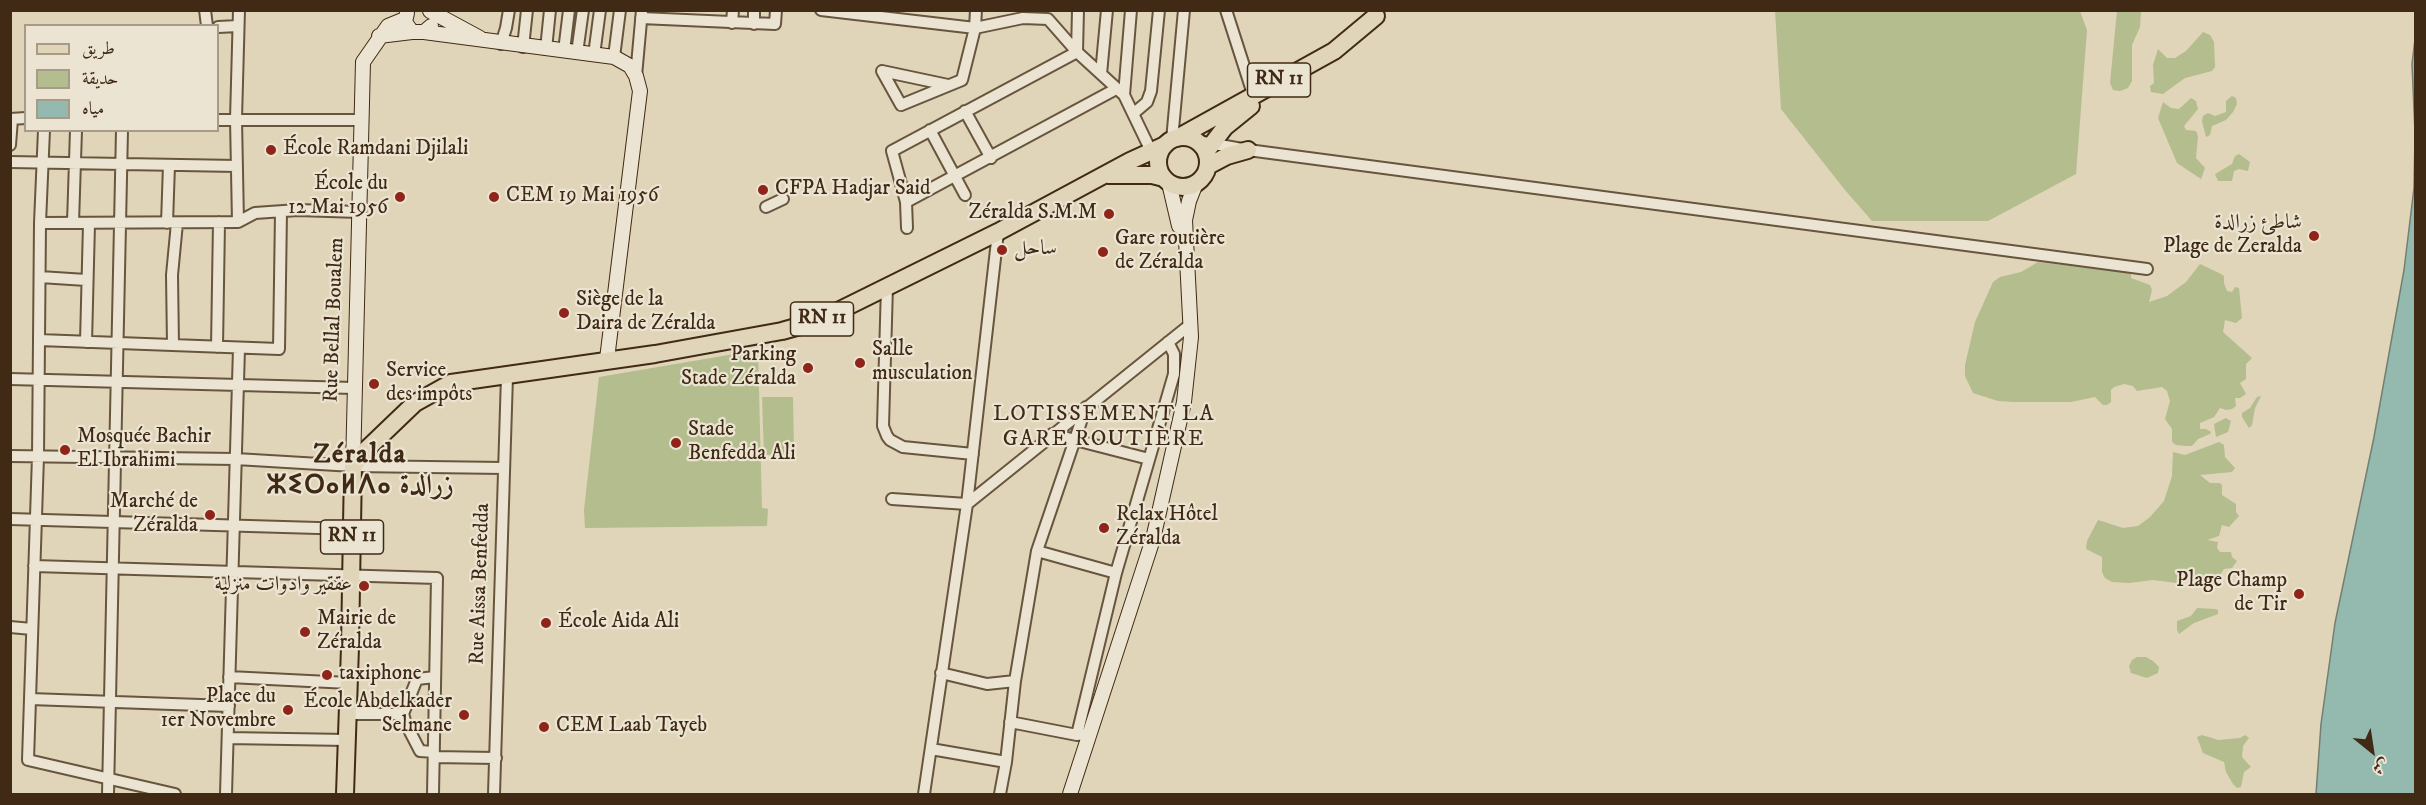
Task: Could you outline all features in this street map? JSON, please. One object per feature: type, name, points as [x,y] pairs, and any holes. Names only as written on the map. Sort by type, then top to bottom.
[{"type":"main road","points":[[430,11],[487,42]]},
{"type":"main road","points":[[418,32],[432,23],[430,11]]},
{"type":"main road","points":[[1070,795],[1083,734],[1153,539],[1184,402],[1191,326],[1184,225],[1186,209],[1196,183],[1206,173],[1206,151],[1225,126],[1278,89],[1350,47],[1365,33],[1379,13]]},
{"type":"main road","name":"RN 11","points":[[345,795],[352,466],[415,403],[451,382],[655,354],[818,321],[1107,175],[1334,51],[1379,13]]},
{"type":"main road","points":[[379,36],[404,14],[406,26],[418,32]]},
{"type":"main road","points":[[379,36],[418,32],[614,57],[630,66],[636,76],[640,92],[607,359]]},
{"type":"main road","name":"Rue Bellal Boualem","points":[[352,466],[363,62],[379,36]]},
{"type":"main road","points":[[1225,126],[1229,139],[1243,150]]},
{"type":"main road","points":[[1188,351],[1178,220],[1166,180],[1160,172],[1158,158],[1166,143],[1191,138],[1206,151],[1227,156],[1243,150]]},
{"type":"main road","points":[[1107,175],[1152,175],[1182,187],[1196,183]]},
{"type":"street","points":[[238,222],[236,119],[239,10]]},
{"type":"street","points":[[501,44],[507,28],[508,10]]},
{"type":"street","points":[[523,46],[527,10]]},
{"type":"street","points":[[546,49],[550,10]]},
{"type":"street","points":[[569,10],[570,52]]},
{"type":"street","points":[[570,52],[583,10]]},
{"type":"street","points":[[594,55],[600,10]]},
{"type":"street","points":[[614,57],[620,10]]},
{"type":"street","points":[[732,23],[733,10]]},
{"type":"street","points":[[754,10],[754,24]]},
{"type":"street","points":[[636,76],[642,14],[711,16],[732,23],[776,24],[776,10]]},
{"type":"street","points":[[821,10],[874,14],[975,28],[1024,14],[1048,15],[1077,52],[1120,92],[1134,113],[1166,143]]},
{"type":"street","points":[[948,86],[882,71],[901,105],[948,86],[962,80],[975,28],[976,10]]},
{"type":"street","points":[[1077,52],[1078,10]]},
{"type":"street","points":[[1101,74],[1107,10]]},
{"type":"street","points":[[1120,92],[1131,10]]},
{"type":"street","points":[[1134,113],[1143,106],[1151,91],[1159,10]]},
{"type":"street","points":[[1166,143],[1184,10]]},
{"type":"street","points":[[1226,10],[1254,94]]},
{"type":"street","points":[[219,27],[238,26]]},
{"type":"street","points":[[908,228],[906,202],[892,151],[1077,52]]},
{"type":"street","points":[[906,202],[1120,92]]},
{"type":"street","points":[[965,111],[991,158]]},
{"type":"street","points":[[10,146],[11,119]]},
{"type":"street","points":[[219,120],[362,120]]},
{"type":"street","points":[[930,130],[965,195]]},
{"type":"street","points":[[44,132],[40,224],[38,456],[28,760],[175,795]]},
{"type":"street","points":[[74,224],[76,132]]},
{"type":"street","points":[[108,795],[122,132]]},
{"type":"street","points":[[1243,150],[2147,269]]},
{"type":"street","points":[[10,162],[237,166]]},
{"type":"street","points":[[169,165],[173,345]]},
{"type":"street","points":[[766,207],[783,199]]},
{"type":"street","points":[[39,340],[279,349],[281,212]]},
{"type":"street","points":[[40,224],[238,222],[255,213],[359,212]]},
{"type":"street","points":[[217,347],[219,222]]},
{"type":"street","points":[[86,342],[89,224]]},
{"type":"street","points":[[924,795],[967,504],[998,232]]},
{"type":"street","points":[[40,277],[86,280]]},
{"type":"street","points":[[887,286],[883,426],[887,436],[903,447],[973,454]]},
{"type":"street","points":[[892,499],[967,504],[1186,328]]},
{"type":"street","points":[[1010,722],[1083,734],[1116,573],[1174,374],[1174,354],[1168,342]]},
{"type":"street","points":[[226,795],[239,348]]},
{"type":"street","name":"Rue Aissa Benfedda","points":[[494,795],[507,375]]},
{"type":"street","points":[[10,379],[354,388]]},
{"type":"street","points":[[1000,795],[1015,681],[1037,551],[1086,407]]},
{"type":"street","points":[[1052,434],[1149,459]]},
{"type":"street","points":[[10,456],[236,459],[352,466],[504,468]]},
{"type":"street","points":[[10,519],[113,520],[352,529]]},
{"type":"street","points":[[1037,551],[1116,573]]},
{"type":"street","points":[[34,566],[437,578],[433,795]]},
{"type":"street","points":[[10,627],[32,629]]},
{"type":"street","points":[[941,673],[987,684],[1015,681]]},
{"type":"street","points":[[230,677],[349,684]]},
{"type":"street","points":[[435,677],[417,679],[403,714],[420,751],[495,758]]},
{"type":"street","points":[[30,699],[229,706]]},
{"type":"street","points":[[348,714],[403,714]]},
{"type":"street","points":[[228,738],[347,740]]},
{"type":"street","points":[[931,749],[1006,762]]},
{"type":"green space","points":[[1775,11],[2080,11],[2087,30],[2076,174],[1988,221],[1872,221],[1781,109]]},
{"type":"green space","points":[[2117,11],[2141,12],[2140,27],[2132,45],[2132,81],[2128,88],[2120,91],[2113,90],[2110,83]]},
{"type":"green space","points":[[2203,32],[2210,35],[2214,42],[2215,67],[2212,71],[2185,78],[2163,94],[2151,92],[2150,86],[2154,83],[2153,65],[2158,49],[2167,58],[2175,58],[2186,51]]},
{"type":"green space","points":[[2232,96],[2236,98],[2237,104],[2233,112],[2226,120],[2212,126],[2210,135],[2206,137],[2203,116],[2208,113],[2215,116],[2226,112],[2226,101]]},
{"type":"green space","points":[[2191,98],[2196,101],[2198,109],[2184,126],[2186,130],[2196,131],[2198,136],[2196,158],[2205,168],[2201,179],[2177,163],[2158,118],[2163,102],[2171,108],[2179,109]]},
{"type":"green space","points":[[2239,154],[2250,162],[2248,171],[2239,169],[2234,171],[2232,181],[2218,181],[2215,174],[2232,164],[2235,156]]},
{"type":"green space","points":[[2038,262],[2131,273],[2131,278],[2150,285],[2152,290],[2149,302],[2167,296],[2186,282],[2200,264],[2221,274],[2224,276],[2227,291],[2232,292],[2235,287],[2239,288],[2242,318],[2236,323],[2225,320],[2223,332],[2252,358],[2246,364],[2246,379],[2240,383],[2246,394],[2235,398],[2236,406],[2232,409],[2220,408],[2214,417],[2200,423],[2200,429],[2206,429],[2211,432],[2210,434],[2198,439],[2192,446],[2186,446],[2172,442],[2172,429],[2165,419],[2170,401],[2167,391],[2162,387],[2137,391],[2133,386],[2124,384],[2114,387],[2111,390],[2111,402],[2107,405],[2103,405],[2095,397],[2071,402],[2013,402],[1998,401],[1973,393],[1965,376],[1965,365],[1975,322],[1993,282],[2000,277],[2021,272]]},
{"type":"green space","name":"Stade Benfedda Ali","points":[[758,350],[762,508],[768,509],[767,526],[585,528],[584,510],[599,377]]},
{"type":"green space","points":[[2261,396],[2249,428],[2242,413],[2250,408],[2257,397]]},
{"type":"green space","points":[[762,397],[793,397],[794,454],[764,455]]},
{"type":"green space","points":[[2226,418],[2231,421],[2228,432],[2216,437],[2214,424]]},
{"type":"green space","points":[[2219,442],[2224,445],[2225,457],[2235,468],[2232,472],[2200,475],[2210,483],[2220,483],[2222,495],[2236,504],[2236,512],[2239,516],[2229,527],[2222,525],[2219,536],[2207,540],[2218,542],[2217,548],[2220,552],[2231,552],[2232,557],[2237,561],[2232,568],[2224,569],[2216,581],[2211,582],[2194,580],[2177,583],[2153,580],[2129,583],[2112,582],[2105,578],[2102,572],[2102,557],[2086,549],[2087,541],[2098,520],[2123,528],[2138,526],[2150,517],[2164,501],[2172,476],[2173,452],[2185,455]]},
{"type":"green space","points":[[2197,608],[2215,609],[2218,610],[2218,614],[2194,623],[2179,634],[2177,621],[2191,616]]},
{"type":"green space","points":[[2137,657],[2146,657],[2153,661],[2159,667],[2158,673],[2147,678],[2131,673],[2129,666]]},
{"type":"green space","points":[[2202,735],[2218,740],[2240,738],[2245,735],[2249,738],[2243,746],[2242,757],[2251,767],[2244,772],[2241,787],[2237,788],[2233,784],[2226,772],[2224,762],[2203,753],[2197,737]]},
{"type":"water","points":[[2415,39],[2415,133],[2412,64]]},
{"type":"water","points":[[2415,133],[2415,794],[2316,794],[2321,724],[2335,623],[2374,437],[2404,270],[2414,188]]},
{"type":"place","name":"École Ramdani Djilali","points":[[271,150]]},
{"type":"place","name":"CFPA Hadjar Said","points":[[763,190]]},
{"type":"place","name":"École du 12 Mai 1956","points":[[400,197]]},
{"type":"place","name":"CEM 19 Mai 1956","points":[[494,197]]},
{"type":"place","name":"Zéralda S.M.M","points":[[1109,214]]},
{"type":"place","name":"شاطئ زرالدة Plage de Zeralda","points":[[2314,236]]},
{"type":"place","name":"ساحل","points":[[1002,250]]},
{"type":"place","name":"Gare routière de Zéralda","points":[[1103,252]]},
{"type":"place","name":"Siège de la Daira de Zéralda","points":[[564,313]]},
{"type":"place","name":"Salle musculation","points":[[860,363]]},
{"type":"place","name":"Parking Stade Zéralda","points":[[808,368]]},
{"type":"place","name":"Service des impôts","points":[[374,384]]},
{"type":"place","name":"Stade Benfedda Ali","points":[[676,443]]},
{"type":"place","name":"Mosquée Bachir El Ibrahimi","points":[[65,450]]},
{"type":"place","name":"Marché de Zéralda","points":[[210,515]]},
{"type":"place","name":"Relax Hôtel Zéralda","points":[[1104,528]]},
{"type":"place","name":"عققير وادوات منزلية","points":[[364,586]]},
{"type":"place","name":"Plage Champ de Tir","points":[[2299,594]]},
{"type":"place","name":"École Aida Ali","points":[[546,623]]},
{"type":"place","name":"Mairie de Zéralda","points":[[305,632]]},
{"type":"place","name":"taxiphone","points":[[327,675]]},
{"type":"place","name":"Place du 1er Novembre","points":[[288,710]]},
{"type":"place","name":"École Abdelkader Selmane","points":[[464,715]]},
{"type":"place","name":"CEM Laab Tayeb","points":[[544,727]]},
{"type":"district","name":"LOTISSEMENT LA GARE ROUTIÈRE","points":[[1104,428]]},
{"type":"district","name":"Zéralda ⵣⵉⵔⴰⵍⴷⴰ زرالدة","points":[[360,472]]}]
